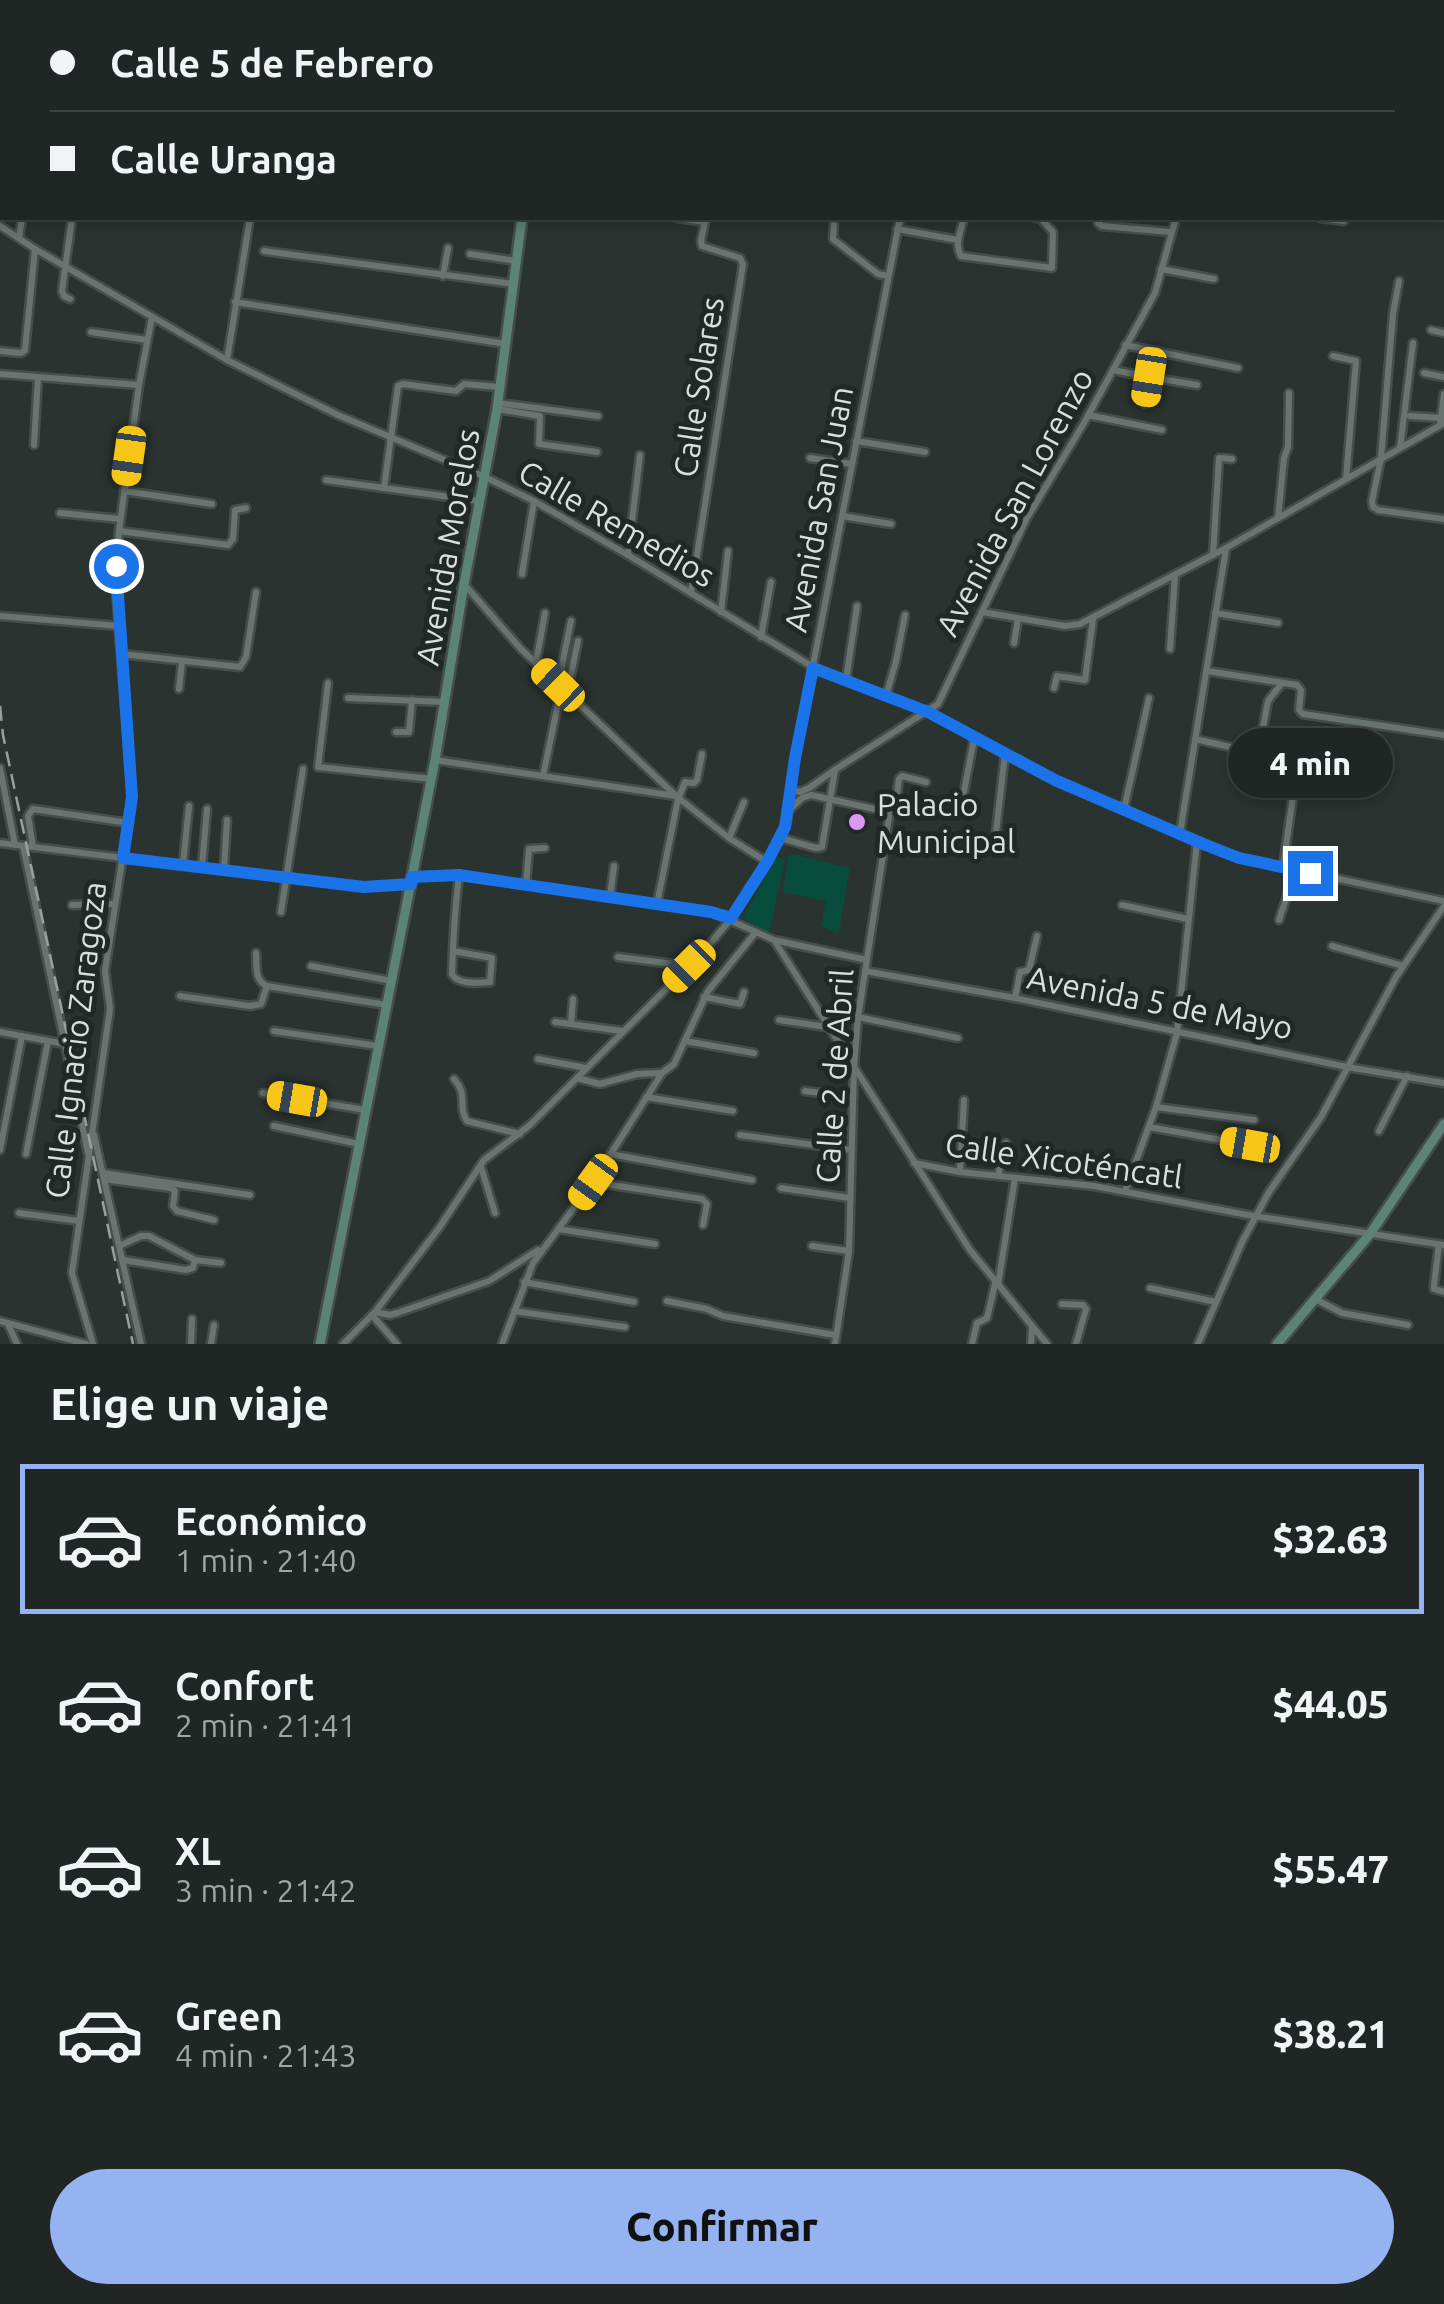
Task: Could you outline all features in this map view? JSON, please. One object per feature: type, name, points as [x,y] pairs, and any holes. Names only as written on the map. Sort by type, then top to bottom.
[{"type":"street","points":[[19,238],[22,220]]},
{"type":"street","points":[[70,299],[62,291],[72,220]]},
{"type":"street","points":[[226,360],[250,220]]},
{"type":"street","name":"Avenida Morelos","points":[[320,1344],[432,779],[498,406],[522,220]]},
{"type":"street","name":"Calle Solares","points":[[691,593],[743,264],[740,258],[702,246],[705,220]]},
{"type":"street","name":"Avenida San Juan","points":[[343,1344],[374,1313],[440,1228],[480,1166],[520,1134],[577,1078],[689,966],[731,918],[781,838],[899,220]]},
{"type":"street","points":[[963,220],[959,255],[1052,268],[1053,232],[1038,220]]},
{"type":"street","points":[[1098,220],[1102,226],[1171,232]]},
{"type":"street","name":"Avenida San Lorenzo","points":[[790,789],[804,791],[928,712],[944,695],[1026,518],[1155,293],[1175,220]]},
{"type":"street","points":[[1332,220],[1344,222]]},
{"type":"street","points":[[834,225],[833,239],[878,274],[888,276]]},
{"type":"street","name":"Calle Remedios","points":[[0,226],[226,360],[534,501],[813,668],[928,712],[1055,780],[1239,858],[1444,904]]},
{"type":"street","points":[[897,229],[958,240]]},
{"type":"street","points":[[444,276],[448,248]]},
{"type":"street","points":[[0,351],[24,350],[35,249]]},
{"type":"street","points":[[264,252],[514,284]]},
{"type":"street","points":[[470,254],[516,261]]},
{"type":"street","points":[[1162,269],[1214,279]]},
{"type":"street","points":[[1399,282],[1381,458],[1372,501],[1378,510],[1444,519]]},
{"type":"street","points":[[236,302],[506,344]]},
{"type":"street","name":"Calle Ignacio Zaragoza","points":[[89,1344],[72,1273],[110,1009],[105,971],[132,797],[115,577],[124,490],[152,317]]},
{"type":"street","points":[[1431,330],[1444,333]]},
{"type":"street","points":[[91,332],[147,340]]},
{"type":"street","points":[[1400,448],[1413,343]]},
{"type":"street","points":[[1126,345],[1238,368]]},
{"type":"street","points":[[1333,356],[1356,360],[1346,479]]},
{"type":"street","points":[[1112,370],[1198,385]]},
{"type":"street","points":[[1424,373],[1444,376]]},
{"type":"street","points":[[0,374],[139,385]]},
{"type":"street","points":[[34,445],[38,377]]},
{"type":"street","points":[[1144,404],[1149,377]]},
{"type":"street","points":[[384,488],[397,390],[402,384],[456,392],[464,384],[500,388]]},
{"type":"street","points":[[1278,518],[1288,447],[1289,393]]},
{"type":"street","points":[[1441,422],[1444,394]]},
{"type":"street","points":[[498,406],[598,416]]},
{"type":"street","points":[[498,406],[540,416],[539,444],[597,452]]},
{"type":"street","points":[[1088,415],[1162,430]]},
{"type":"street","points":[[1410,416],[1441,422]]},
{"type":"street","points":[[982,612],[1065,626],[1080,624],[1226,548],[1441,422]]},
{"type":"street","points":[[856,441],[925,452]]},
{"type":"street","points":[[628,555],[640,456]]},
{"type":"street","points":[[810,458],[852,464]]},
{"type":"street","points":[[1213,555],[1219,458],[1232,458]]},
{"type":"street","points":[[326,480],[479,501]]},
{"type":"street","points":[[124,490],[212,504]]},
{"type":"street","points":[[522,574],[534,501]]},
{"type":"street","points":[[119,531],[228,545],[232,542],[234,512],[246,508]]},
{"type":"street","points":[[60,513],[120,519]]},
{"type":"street","points":[[842,516],[892,524]]},
{"type":"street","points":[[1180,833],[1226,548]]},
{"type":"street","points":[[721,612],[728,551]]},
{"type":"street","points":[[1170,649],[1175,575]]},
{"type":"street","points":[[761,636],[772,582]]},
{"type":"street","points":[[464,584],[536,664],[677,798],[728,838],[767,862]]},
{"type":"street","points":[[122,654],[235,668],[244,664],[256,592]]},
{"type":"street","points":[[846,680],[857,606]]},
{"type":"street","points":[[536,664],[544,612]]},
{"type":"street","points":[[1215,614],[1278,624]]},
{"type":"street","points":[[886,696],[905,615]]},
{"type":"street","points":[[0,616],[119,626]]},
{"type":"street","points":[[1054,688],[1057,676],[1085,680],[1093,618]]},
{"type":"street","points":[[1014,642],[1018,619]]},
{"type":"street","points":[[544,776],[571,621]]},
{"type":"street","points":[[562,689],[578,641]]},
{"type":"street","points":[[179,689],[182,661]]},
{"type":"street","points":[[1208,671],[1300,686],[1300,712],[1444,734]]},
{"type":"street","points":[[328,683],[318,766],[432,779]]},
{"type":"street","points":[[1259,749],[1268,701],[1282,683]]},
{"type":"street","points":[[348,698],[445,702]]},
{"type":"street","points":[[1124,809],[1148,698]]},
{"type":"street","points":[[396,732],[410,732],[412,700]]},
{"type":"street","points":[[1195,738],[1230,747]]},
{"type":"street","points":[[962,802],[974,739]]},
{"type":"street","points":[[657,904],[677,798],[685,782],[697,780],[702,754]]},
{"type":"street","points":[[994,849],[1005,754]]},
{"type":"street","points":[[435,760],[677,798]]},
{"type":"street","points":[[0,768],[4,810],[19,845],[89,1158]]},
{"type":"street","points":[[282,912],[303,768]]},
{"type":"street","points":[[781,838],[822,847],[836,769]]},
{"type":"street","points":[[788,811],[811,795],[888,812],[895,808],[902,776],[926,782]]},
{"type":"street","points":[[1280,920],[1288,896],[1293,796]]},
{"type":"street","points":[[728,838],[744,802]]},
{"type":"street","points":[[182,864],[189,806]]},
{"type":"street","points":[[202,866],[206,809]]},
{"type":"street","points":[[33,847],[28,816],[33,810],[129,823]]},
{"type":"street","name":"Calle 2 de Abril","points":[[835,1340],[848,1251],[858,1017],[888,812]]},
{"type":"street","points":[[224,869],[227,820]]},
{"type":"street","points":[[1125,1191],[1156,1107],[1177,1033],[1197,840]]},
{"type":"street","points":[[0,843],[364,887],[459,875],[526,884],[711,912],[774,940],[867,960]]},
{"type":"street","points":[[526,884],[529,849],[546,848]]},
{"type":"street","points":[[610,896],[614,866]]},
{"type":"street","points":[[453,951],[492,958],[490,982],[454,979],[452,974],[453,951],[459,875]]},
{"type":"street","points":[[72,904],[114,904]]},
{"type":"street","points":[[1198,1344],[1242,1240],[1268,1192],[1321,1116],[1403,966],[1444,904]]},
{"type":"street","points":[[1122,905],[1188,919]]},
{"type":"street","points":[[502,1344],[524,1282],[542,1247],[593,1182],[662,1073],[674,1064],[716,978],[756,932]]},
{"type":"street","points":[[1015,998],[1020,972],[1029,970],[1037,936]]},
{"type":"street","points":[[774,940],[970,1250],[1047,1344]]},
{"type":"street","points":[[1332,946],[1403,966]]},
{"type":"street","points":[[256,954],[257,976],[267,986],[387,1005]]},
{"type":"street","points":[[618,958],[689,966]]},
{"type":"street","points":[[311,966],[392,981]]},
{"type":"street","name":"Avenida 5 de Mayo","points":[[866,971],[1444,1083]]},
{"type":"street","points":[[180,996],[250,1006],[261,1004],[267,986]]},
{"type":"street","points":[[704,997],[740,1004],[744,992]]},
{"type":"street","points":[[571,1024],[573,999]]},
{"type":"street","points":[[858,1017],[958,1038]]},
{"type":"street","points":[[779,1020],[828,1027]]},
{"type":"street","points":[[555,1022],[623,1031]]},
{"type":"street","points":[[274,1031],[378,1046]]},
{"type":"street","points":[[0,1032],[65,1044]]},
{"type":"street","points":[[0,1150],[22,1036]]},
{"type":"street","points":[[26,1154],[48,1041]]},
{"type":"street","points":[[685,1041],[754,1053]]},
{"type":"street","points":[[538,1059],[586,1068]]},
{"type":"street","points":[[577,1078],[600,1084],[638,1074],[662,1073]]},
{"type":"street","points":[[1380,1131],[1408,1076]]},
{"type":"street","points":[[454,1078],[464,1094],[462,1114],[467,1122],[520,1134]]},
{"type":"street","points":[[805,1090],[853,1097]]},
{"type":"street","points":[[263,1093],[366,1110]]},
{"type":"street","points":[[646,1097],[732,1111]]},
{"type":"street","points":[[960,1172],[964,1100]]},
{"type":"street","points":[[1156,1107],[1254,1120]]},
{"type":"street","points":[[1277,1344],[1370,1234],[1444,1124]]},
{"type":"street","points":[[274,1126],[358,1144]]},
{"type":"street","points":[[1149,1128],[1250,1145]]},
{"type":"street","points":[[94,1132],[141,1344]]},
{"type":"street","points":[[740,1135],[851,1150]]},
{"type":"street","points":[[998,1176],[1006,1143]]},
{"type":"street","points":[[610,1154],[752,1180]]},
{"type":"street","name":"Calle Xicoténcatl","points":[[914,1163],[1125,1191],[1441,1245]]},
{"type":"street","points":[[480,1166],[495,1213]]},
{"type":"street","points":[[103,1176],[250,1195]]},
{"type":"street","points":[[103,1176],[172,1188],[177,1211],[214,1220]]},
{"type":"street","points":[[972,1344],[977,1323],[987,1318],[997,1284],[1015,1178]]},
{"type":"street","points":[[593,1182],[702,1199],[707,1204],[703,1226]]},
{"type":"street","points":[[781,1188],[850,1198]]},
{"type":"street","points":[[19,1213],[79,1221]]},
{"type":"street","points":[[558,1229],[654,1244]]},
{"type":"street","points":[[119,1246],[148,1236],[195,1260],[221,1263]]},
{"type":"street","points":[[1441,1245],[1434,1289],[1444,1292]]},
{"type":"street","points":[[812,1246],[848,1251]]},
{"type":"street","points":[[374,1313],[390,1315],[482,1284],[542,1247]]},
{"type":"street","points":[[122,1260],[186,1270],[193,1268],[195,1260]]},
{"type":"street","points":[[524,1282],[634,1302]]},
{"type":"street","points":[[1150,1288],[1216,1302]]},
{"type":"street","points":[[1315,1299],[1342,1313],[1408,1325]]},
{"type":"street","points":[[667,1301],[835,1340]]},
{"type":"street","points":[[1062,1304],[1083,1304],[1086,1309],[1076,1344]]},
{"type":"street","points":[[514,1311],[625,1327]]},
{"type":"street","points":[[374,1313],[397,1344]]},
{"type":"street","points":[[191,1344],[192,1319]]},
{"type":"street","points":[[4,1322],[89,1344]]},
{"type":"street","points":[[4,1322],[17,1344]]},
{"type":"street","points":[[211,1344],[214,1325]]},
{"type":"street","points":[[1030,1344],[1032,1326]]},
{"type":"green space","points":[[777,856],[785,861],[769,933],[742,918]]},
{"type":"green space","points":[[788,856],[850,868],[839,933],[821,926],[826,901],[783,892]]},
{"type":"railway","points":[[0,706],[133,1344]]},
{"type":"place","name":"Palacio Municipal","points":[[857,822]]},
{"type":"route","points":[[116,566],[132,797],[123,858],[364,887],[411,884],[412,877],[459,875],[731,918],[785,827],[813,668],[928,712],[1055,780],[1203,844],[1239,858],[1310,873]]}]
